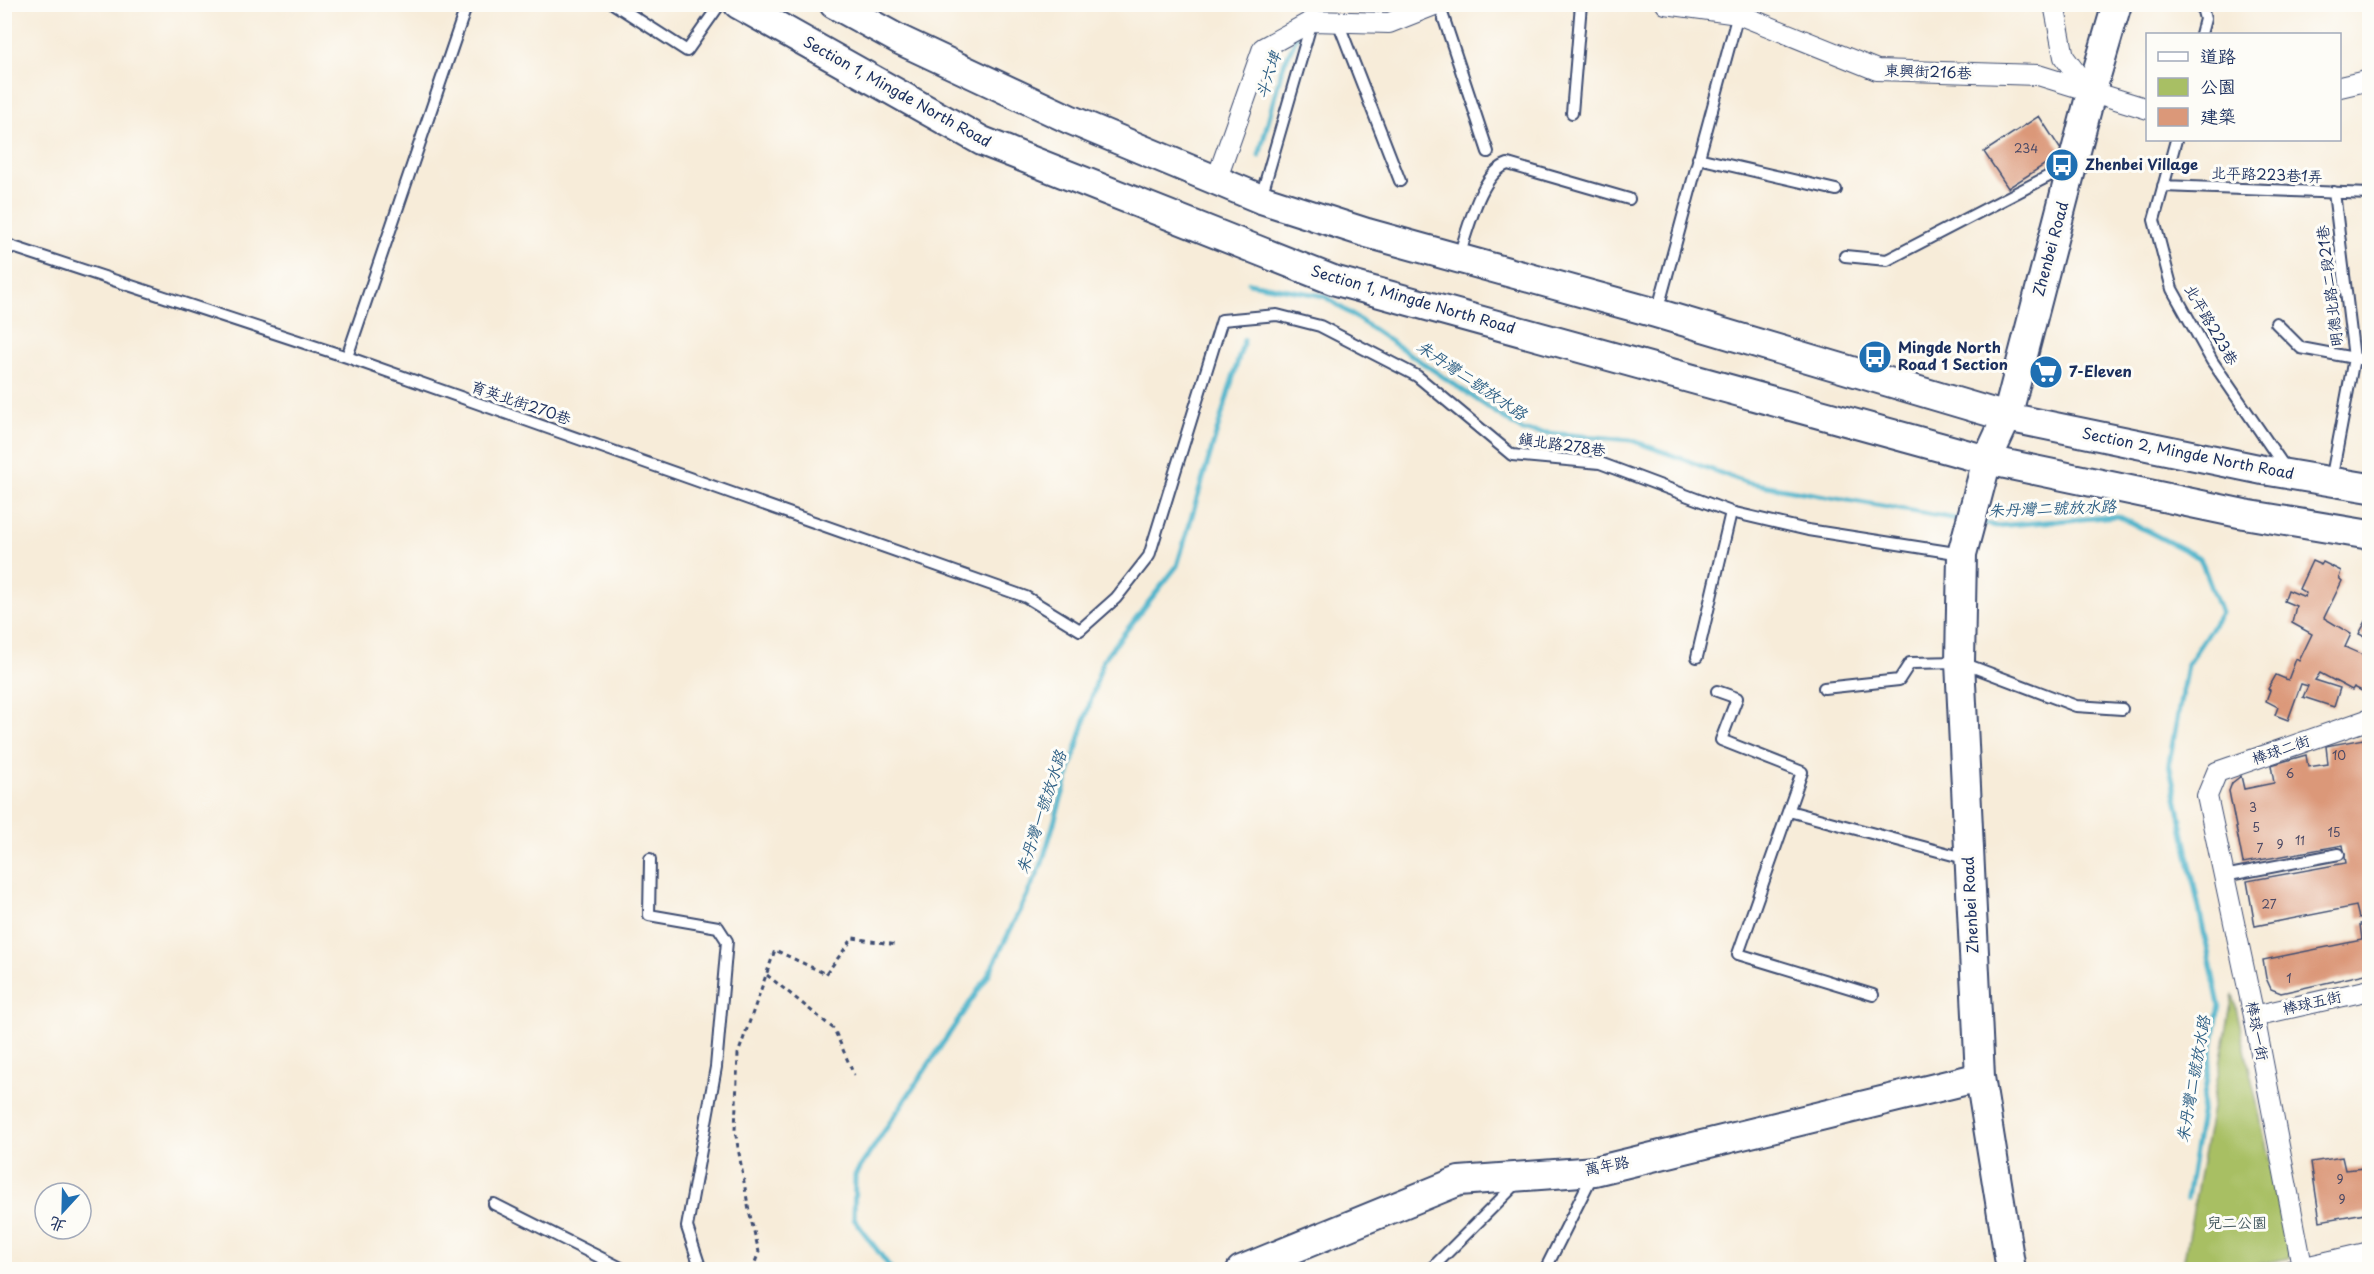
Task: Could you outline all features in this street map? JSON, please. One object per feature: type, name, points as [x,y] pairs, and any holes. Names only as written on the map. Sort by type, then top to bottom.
[{"type":"street","name":"Section 1, Mingde North Road","points":[[738,4],[982,141],[1333,280],[1987,460]]},
{"type":"street","points":[[834,4],[900,40],[1069,119],[1261,199],[1457,260],[1656,313],[2007,417]]},
{"type":"street","points":[[1216,181],[1263,48],[1312,21],[1389,24],[1438,4]]},
{"type":"street","name":"東興街216巷","points":[[1666,4],[1738,14],[1877,70],[2038,75],[2146,108]]},
{"type":"street","points":[[2054,4],[2064,57],[2091,93]]},
{"type":"street","name":"Zhenbei Road","points":[[2011,1269],[1980,1077],[1960,662],[1965,547],[1987,460],[2007,417],[2091,93],[2117,4]]},
{"type":"street","points":[[2341,87],[2370,81]]},
{"type":"street","name":"Section 2, Mingde North Road","points":[[2007,417],[2370,488]]},
{"type":"street","points":[[1987,460],[2244,514],[2370,535]]},
{"type":"street","name":"棒球二街","points":[[2207,796],[2217,772],[2368,724]]},
{"type":"street","name":"棒球一街","points":[[2207,796],[2254,1016],[2297,1268]]},
{"type":"street","name":"棒球五街","points":[[2254,1016],[2370,990]]},
{"type":"street","name":"萬年路","points":[[1241,1269],[1459,1181],[1595,1171],[1980,1077]]},
{"type":"street","points":[[2297,1268],[2326,1265],[2370,1252]]},
{"type":"lane","points":[[346,357],[467,4]]},
{"type":"lane","points":[[614,4],[687,51],[720,4]]},
{"type":"lane","points":[[1438,4],[1488,152]]},
{"type":"lane","points":[[1572,113],[1581,4]]},
{"type":"lane","points":[[2201,4],[2205,19],[2201,33]]},
{"type":"lane","points":[[1656,313],[1738,14]]},
{"type":"lane","points":[[1261,199],[1312,21]]},
{"type":"lane","points":[[1338,22],[1400,181]]},
{"type":"lane","name":"北平路223巷","points":[[2176,141],[2154,220],[2172,289],[2212,361],[2290,474]]},
{"type":"lane","points":[[1698,158],[1836,190]]},
{"type":"lane","points":[[1845,256],[1887,260],[2073,163]]},
{"type":"lane","points":[[1457,260],[1488,178],[1498,167],[1508,164],[1629,199]]},
{"type":"lane","name":"北平路223巷1弄","points":[[2163,186],[2370,194]]},
{"type":"lane","name":"明德北路二段21巷","points":[[2331,482],[2354,358],[2334,192]]},
{"type":"lane","name":"育英北街270巷","points":[[4,244],[346,357],[1026,597],[1080,630],[1116,598],[1149,556],[1222,320]]},
{"type":"lane","name":"鎮北路278巷","points":[[1222,320],[1278,315],[1320,326],[1417,376],[1512,455],[1600,463],[1731,512],[1808,530],[1965,547]]},
{"type":"lane","points":[[2276,323],[2301,348],[2370,361]]},
{"type":"lane","points":[[1697,657],[1731,512]]},
{"type":"lane","points":[[1824,688],[1899,680],[1910,663],[1960,662],[2076,706],[2122,709]]},
{"type":"lane","points":[[1717,690],[1737,698],[1721,740],[1802,772],[1738,954],[1873,995]]},
{"type":"lane","points":[[1789,811],[1968,859]]},
{"type":"lane","points":[[2224,876],[2339,854]]},
{"type":"lane","points":[[650,859],[649,915],[718,927],[727,941],[716,1067],[687,1227],[701,1269]]},
{"type":"lane","points":[[1545,1269],[1595,1171]]},
{"type":"lane","points":[[1430,1269],[1525,1175]]},
{"type":"lane","points":[[494,1204],[625,1269]]},
{"type":"path","points":[[752,1269],[759,1252],[749,1211],[735,1130],[738,1054],[775,950],[826,974],[853,938],[897,945]]},
{"type":"path","points":[[767,975],[834,1029],[854,1075]]},
{"type":"green space","name":"兒二公園","points":[[2233,994],[2291,1258],[2232,1269],[2182,1270]]},
{"type":"building","points":[[2039,116],[2063,153],[2008,188],[1984,152]]},
{"type":"building","points":[[2312,561],[2321,565],[2323,562],[2341,571],[2339,578],[2342,581],[2324,618],[2351,634],[2345,647],[2370,658],[2370,695],[2354,687],[2352,690],[2320,673],[2315,680],[2340,688],[2334,707],[2303,697],[2308,686],[2301,684],[2288,720],[2275,715],[2278,707],[2266,701],[2270,690],[2268,689],[2276,675],[2288,680],[2296,659],[2299,661],[2312,634],[2292,623],[2296,606],[2284,601],[2288,590],[2305,597],[2306,593],[2299,589]]},
{"type":"building","points":[[2370,614],[2370,639],[2359,634]]},
{"type":"building","points":[[2363,739],[2370,769],[2370,916],[2359,918],[2356,906],[2255,926],[2247,881],[2346,863],[2343,845],[2243,863],[2229,791],[2232,783],[2241,776],[2244,789],[2274,783],[2271,765],[2306,755],[2308,767],[2328,764],[2326,746]]},
{"type":"building","points":[[2370,922],[2370,973],[2281,993],[2271,989],[2266,978],[2263,960],[2362,940],[2360,924]]},
{"type":"building","points":[[2342,1157],[2345,1170],[2364,1168],[2364,1164],[2370,1163],[2370,1212],[2320,1221],[2311,1162]]},
{"type":"waterway","name":"斗六埤","points":[[1306,17],[1312,4]]},
{"type":"waterway","name":"斗六埤","points":[[1259,156],[1282,68],[1297,36]]},
{"type":"waterway","name":"朱丹灣二號放水路","points":[[1249,283],[1324,296],[1523,431],[1631,440],[1745,482],[1962,520]]},
{"type":"waterway","name":"朱丹灣一號放水路","points":[[892,1270],[854,1219],[855,1175],[989,974],[1041,866],[1103,660],[1177,566],[1244,340]]},
{"type":"waterway","name":"朱丹灣二號放水路","points":[[1980,523],[1996,526],[2118,516],[2200,558],[2221,613],[2187,665],[2169,763],[2219,1005],[2187,1199]]},
{"type":"place","name":"Zhenbei Village","points":[[2062,165]]},
{"type":"place","name":"Mingde North Road 1 Section","points":[[1875,357]]},
{"type":"place","name":"7-Eleven","points":[[2046,372]]}]
